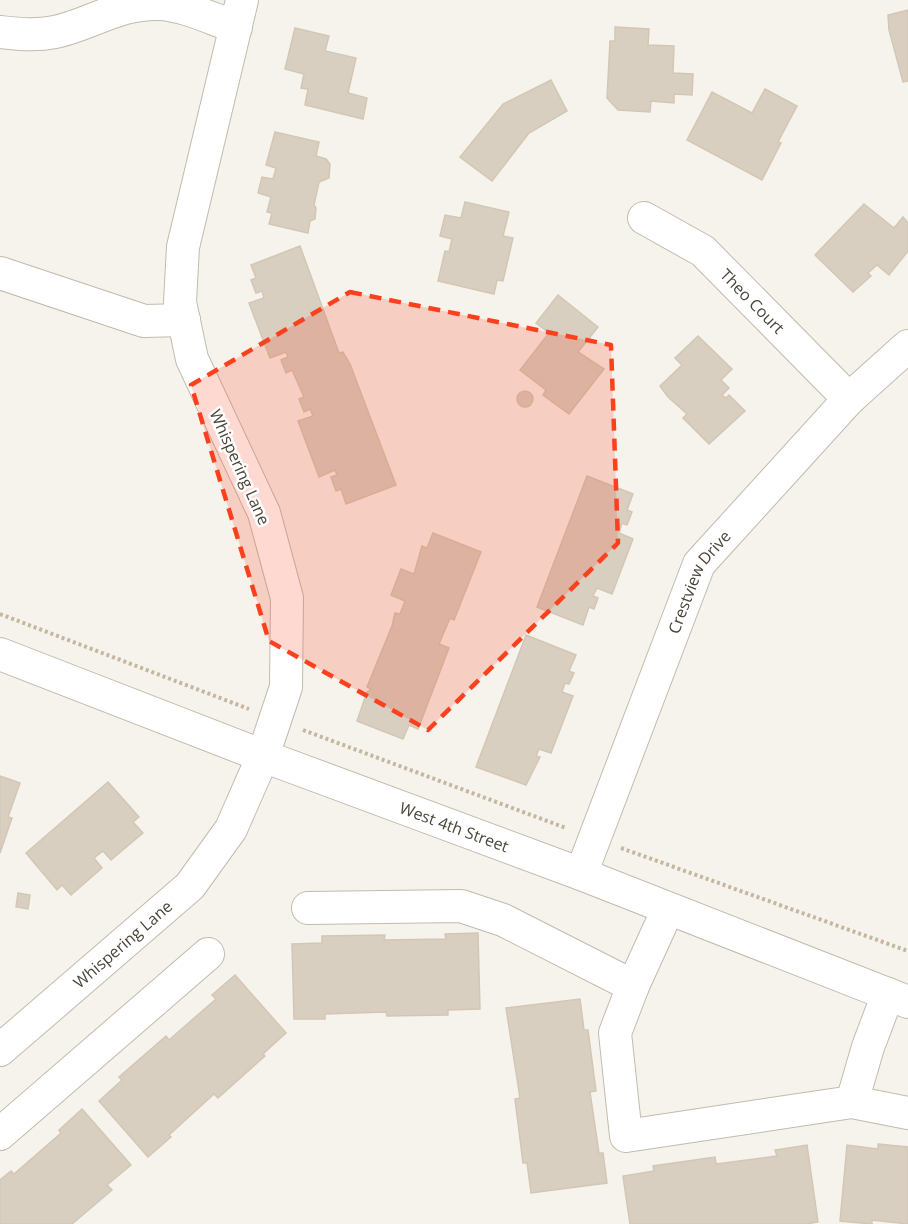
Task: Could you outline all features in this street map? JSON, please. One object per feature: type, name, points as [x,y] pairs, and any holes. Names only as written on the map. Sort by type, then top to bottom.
[{"type":"street","points":[[0,32],[29,36],[56,32],[110,11],[137,5],[162,4],[187,10],[239,14]]},
{"type":"street","name":"Whispering Lane","points":[[0,1050],[190,886],[231,829],[263,756],[286,687],[287,598],[264,513],[192,359],[180,302],[183,247],[239,14]]},
{"type":"street","name":"Theo Court","points":[[644,218],[703,251],[849,399]]},
{"type":"street","points":[[0,273],[144,321],[184,320]]},
{"type":"street","name":"Crestview Drive","points":[[581,874],[699,564],[849,399],[908,346]]},
{"type":"street","name":"West 4th Street","points":[[0,654],[263,756],[581,874],[898,998]]},
{"type":"street","points":[[308,908],[460,906],[503,920],[633,986]]},
{"type":"street","points":[[668,909],[633,986],[615,1033],[626,1136],[852,1102],[908,1113]]},
{"type":"street","points":[[0,1134],[208,954]]},
{"type":"street","points":[[852,1102],[868,1047],[898,998]]},
{"type":"path","points":[[0,614],[470,794],[908,951]]},
{"type":"highlighted area","points":[[350,292],[611,345],[618,543],[428,730],[269,641],[191,385]]},
{"type":"building","points":[[908,10],[908,81],[903,82],[889,30],[888,15]]},
{"type":"building","points":[[615,27],[649,29],[648,45],[674,46],[673,73],[693,74],[692,95],[674,94],[674,103],[651,101],[650,112],[618,110],[607,98],[610,41],[615,41]]},
{"type":"building","points":[[295,28],[329,36],[325,51],[356,58],[348,93],[367,98],[363,119],[305,105],[308,89],[301,88],[304,74],[285,69]]},
{"type":"building","points":[[551,80],[567,111],[529,133],[492,181],[460,157],[503,104]]},
{"type":"building","points":[[765,89],[797,106],[762,180],[687,140],[712,92],[752,113]]},
{"type":"building","points":[[275,132],[319,142],[316,156],[326,159],[330,164],[329,178],[319,182],[314,205],[315,219],[310,221],[308,233],[269,224],[272,213],[267,212],[271,197],[258,193],[262,177],[273,179],[276,168],[266,165]]},
{"type":"building","points":[[465,202],[509,212],[503,236],[513,238],[503,281],[497,280],[494,294],[438,281],[445,251],[449,252],[452,239],[440,236],[445,215],[461,218]]},
{"type":"building","points":[[864,204],[894,228],[903,217],[908,223],[908,251],[889,275],[877,265],[868,273],[871,276],[853,292],[815,255]]},
{"type":"building","points":[[300,246],[339,353],[343,352],[350,364],[396,485],[346,504],[341,489],[336,491],[331,477],[337,475],[335,470],[319,477],[298,421],[313,416],[310,409],[304,412],[299,399],[304,397],[292,370],[286,373],[281,360],[288,357],[286,352],[270,358],[249,303],[264,298],[262,291],[256,293],[251,280],[256,278],[251,265]]},
{"type":"building","points":[[558,295],[598,327],[578,352],[604,369],[569,414],[543,395],[546,390],[520,370],[549,333],[536,323]]},
{"type":"building","points":[[698,336],[732,369],[721,380],[729,388],[722,395],[726,398],[729,395],[745,411],[709,444],[683,418],[687,414],[668,397],[660,386],[682,365],[675,358]]},
{"type":"building","points":[[522,391],[528,391],[533,399],[531,405],[522,407],[517,402],[517,396]]},
{"type":"building","points":[[587,476],[633,494],[627,510],[632,512],[627,525],[622,523],[619,533],[633,539],[612,594],[597,588],[593,596],[598,598],[594,609],[589,607],[583,625],[537,607]]},
{"type":"building","points":[[433,533],[481,552],[454,620],[450,618],[439,644],[449,648],[418,729],[409,725],[403,739],[357,721],[367,692],[371,689],[367,687],[395,613],[400,614],[405,601],[391,595],[401,569],[414,574],[422,546],[427,548]]},
{"type":"building","points":[[526,635],[576,655],[569,671],[574,673],[569,684],[565,683],[562,692],[573,696],[551,753],[539,749],[536,756],[540,757],[526,785],[476,767]]},
{"type":"building","points":[[0,776],[20,783],[8,817],[12,818],[0,853]]},
{"type":"building","points":[[108,782],[139,817],[133,822],[143,833],[111,860],[103,851],[94,858],[102,868],[71,895],[62,885],[57,890],[26,853]]},
{"type":"building","points":[[18,893],[30,895],[28,909],[16,907]]},
{"type":"building","points":[[478,933],[480,1009],[448,1010],[448,1015],[387,1016],[386,1012],[325,1014],[325,1019],[294,1019],[292,944],[322,943],[322,936],[385,935],[384,940],[446,939],[445,934]]},
{"type":"building","points":[[235,975],[286,1033],[263,1054],[265,1056],[218,1098],[214,1094],[148,1157],[99,1101],[122,1080],[119,1077],[166,1036],[169,1040],[216,999],[212,995]]},
{"type":"building","points":[[580,999],[584,1030],[588,1030],[596,1091],[590,1092],[599,1153],[603,1153],[607,1183],[531,1193],[527,1163],[523,1163],[515,1099],[520,1098],[506,1008]]},
{"type":"building","points":[[82,1109],[131,1165],[107,1185],[112,1190],[72,1224],[0,1224],[0,1180],[11,1171],[14,1174],[61,1133],[59,1130]]},
{"type":"building","points":[[878,1144],[908,1147],[908,1224],[872,1220],[872,1224],[840,1221],[847,1145],[878,1149]]},
{"type":"building","points":[[807,1145],[818,1222],[806,1224],[630,1224],[623,1176],[654,1171],[653,1166],[715,1157],[716,1164],[777,1156],[775,1150]]}]
